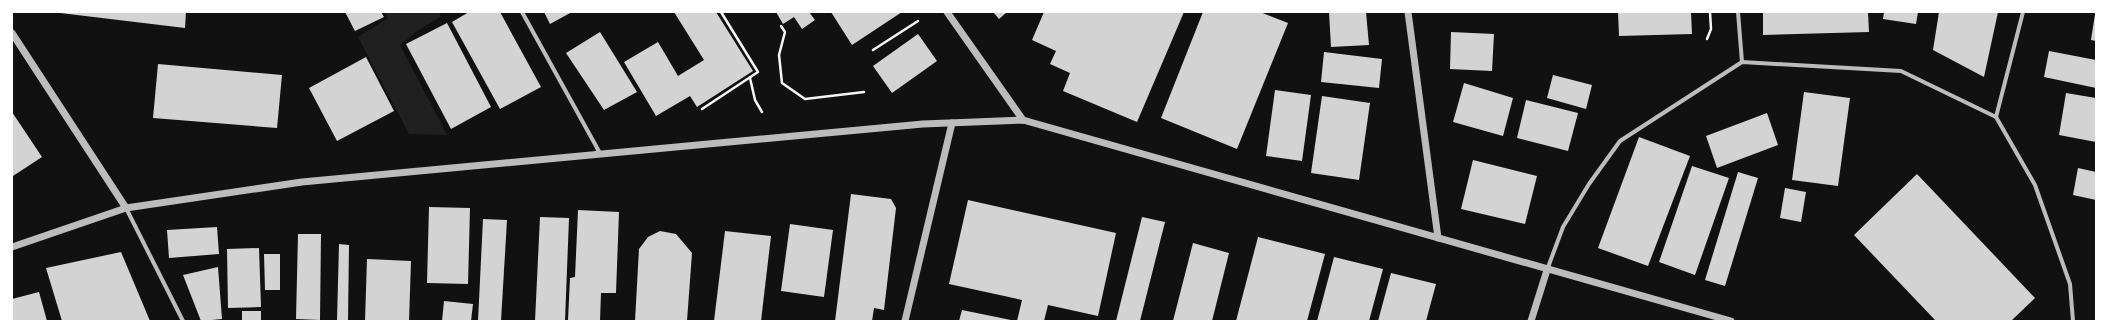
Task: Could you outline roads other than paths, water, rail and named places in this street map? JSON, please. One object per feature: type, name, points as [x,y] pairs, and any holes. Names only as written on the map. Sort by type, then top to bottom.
[{"type":"street","points":[[522,12],[601,155]]},
{"type":"street","points":[[947,12],[1024,120]]},
{"type":"street","points":[[1408,12],[1438,238]]},
{"type":"street","points":[[1738,12],[1742,62]]},
{"type":"street","points":[[1996,117],[2023,12]]},
{"type":"street","points":[[12,33],[126,208],[183,321]]},
{"type":"street","points":[[1531,321],[1563,226],[1589,184],[1620,141],[1742,62],[1901,71],[1996,117],[2035,185],[2070,284],[2073,321]]},
{"type":"street","points":[[12,247],[126,208],[302,182],[952,123],[1024,120],[1547,270],[1731,321]]},
{"type":"street","points":[[905,321],[952,123]]}]
